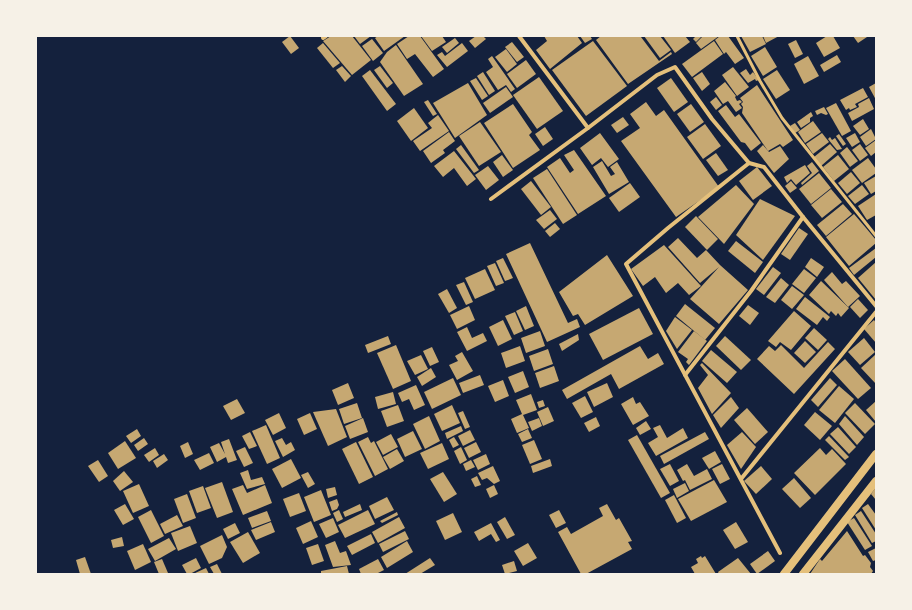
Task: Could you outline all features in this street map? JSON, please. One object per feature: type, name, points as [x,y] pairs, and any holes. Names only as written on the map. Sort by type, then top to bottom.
[{"type":"main road","points":[[784,574],[876,454]]},
{"type":"main road","points":[[803,574],[876,481]]},
{"type":"street","points":[[519,36],[588,128]]},
{"type":"street","points":[[491,199],[657,75],[675,68],[712,119],[749,163],[764,167],[876,306]]},
{"type":"street","points":[[749,163],[626,264],[780,553]]},
{"type":"street","points":[[685,375],[751,291],[803,217]]},
{"type":"street","points":[[740,480],[876,312]]},
{"type":"lane","points":[[737,36],[760,81],[782,118],[876,236]]},
{"type":"building","points":[[290,36],[299,48],[291,54],[282,42]]},
{"type":"building","points":[[331,36],[352,36],[371,60],[352,75],[323,41]]},
{"type":"building","points":[[354,36],[371,36],[360,44]]},
{"type":"building","points":[[378,36],[405,36],[384,51],[375,38]]},
{"type":"building","points":[[409,36],[420,36],[444,69],[433,77],[415,54],[407,59],[397,44]]},
{"type":"building","points":[[421,36],[442,36],[446,42],[432,51]]},
{"type":"building","points":[[476,36],[483,36],[486,39],[475,48],[469,41]]},
{"type":"building","points":[[544,36],[577,36],[582,43],[550,69],[536,50],[547,41]]},
{"type":"building","points":[[580,36],[590,36],[592,39],[585,43]]},
{"type":"building","points":[[601,36],[642,36],[641,37],[659,61],[671,52],[672,54],[628,84],[596,40]]},
{"type":"building","points":[[644,36],[660,36],[671,50],[660,58]]},
{"type":"building","points":[[663,36],[685,36],[690,42],[675,53]]},
{"type":"building","points":[[696,36],[702,36],[696,42],[693,39]]},
{"type":"building","points":[[703,36],[719,36],[701,49],[696,43]]},
{"type":"building","points":[[720,36],[728,36],[744,58],[735,64],[726,52],[724,54],[715,40]]},
{"type":"building","points":[[741,36],[762,36],[766,44],[750,52]]},
{"type":"building","points":[[763,36],[779,36],[766,43]]},
{"type":"building","points":[[827,36],[833,36],[840,48],[824,57],[816,43]]},
{"type":"building","points":[[853,36],[867,36],[867,37],[858,43]]},
{"type":"building","points":[[455,38],[459,43],[447,53],[442,47]]},
{"type":"building","points":[[372,39],[383,53],[373,61],[362,46]]},
{"type":"building","points":[[796,40],[803,54],[795,58],[788,44]]},
{"type":"building","points":[[593,41],[627,86],[586,116],[552,70]]},
{"type":"building","points":[[714,41],[723,54],[692,77],[682,64]]},
{"type":"building","points":[[512,42],[524,57],[517,62],[505,47]]},
{"type":"building","points":[[323,43],[340,63],[333,68],[317,48]]},
{"type":"building","points":[[462,43],[468,51],[447,67],[437,55],[442,52],[445,56]]},
{"type":"building","points":[[396,45],[423,84],[404,96],[380,62],[387,52]]},
{"type":"building","points":[[765,47],[777,67],[763,76],[751,56]]},
{"type":"building","points":[[506,49],[517,64],[507,72],[495,57]]},
{"type":"building","points":[[837,55],[841,62],[824,72],[820,65]]},
{"type":"building","points":[[492,56],[515,89],[511,92],[506,85],[498,90],[486,72],[493,67],[488,59]]},
{"type":"building","points":[[808,56],[819,76],[804,84],[794,64]]},
{"type":"building","points":[[526,60],[536,74],[517,88],[507,74]]},
{"type":"building","points":[[342,66],[351,76],[345,82],[336,70]]},
{"type":"building","points":[[380,66],[393,83],[387,88],[374,70]]},
{"type":"building","points":[[733,67],[749,87],[737,96],[722,75]]},
{"type":"building","points":[[746,69],[750,75],[753,72],[759,80],[756,81],[755,79],[748,83],[740,73]]},
{"type":"building","points":[[370,70],[396,104],[387,111],[362,76]]},
{"type":"building","points":[[777,70],[790,90],[776,99],[763,79]]},
{"type":"building","points":[[483,72],[495,91],[489,95],[477,76]]},
{"type":"building","points":[[702,72],[710,84],[702,91],[693,78]]},
{"type":"building","points":[[539,77],[563,111],[537,129],[513,95]]},
{"type":"building","points":[[476,78],[488,96],[482,100],[470,81]]},
{"type":"building","points":[[671,78],[688,102],[674,112],[657,88]]},
{"type":"building","points":[[725,82],[736,96],[737,101],[740,100],[742,102],[739,104],[742,108],[736,112],[728,101],[723,104],[714,91]]},
{"type":"building","points":[[468,83],[487,115],[455,138],[433,103]]},
{"type":"building","points":[[876,83],[876,100],[869,87]]},
{"type":"building","points":[[757,85],[793,140],[783,147],[780,144],[768,151],[742,113],[743,107],[741,104],[743,102],[740,98]]},
{"type":"building","points":[[506,87],[513,97],[490,113],[483,103]]},
{"type":"building","points":[[863,88],[868,97],[855,104],[857,107],[846,110],[840,100]]},
{"type":"building","points":[[716,97],[722,105],[716,110],[710,102]]},
{"type":"building","points":[[869,98],[874,109],[852,121],[848,113],[859,107],[858,104]]},
{"type":"building","points":[[428,100],[437,114],[433,116],[424,102]]},
{"type":"building","points":[[646,102],[656,116],[664,110],[719,187],[676,217],[621,141],[640,128],[630,114]]},
{"type":"building","points":[[836,103],[851,131],[842,136],[826,108]]},
{"type":"building","points":[[513,104],[532,132],[529,135],[540,150],[513,168],[484,123]]},
{"type":"building","points":[[691,104],[704,122],[690,132],[677,114]]},
{"type":"building","points":[[726,105],[735,117],[739,114],[761,143],[751,151],[745,143],[741,142],[718,111]]},
{"type":"building","points":[[824,107],[828,114],[826,115],[821,113],[817,115],[815,111]]},
{"type":"building","points":[[414,108],[428,128],[411,141],[397,121]]},
{"type":"building","points":[[811,112],[813,116],[810,118],[810,122],[801,128],[797,122]]},
{"type":"building","points":[[438,115],[449,131],[420,151],[413,141],[432,128],[428,123]]},
{"type":"building","points":[[623,117],[629,125],[617,133],[611,125]]},
{"type":"building","points":[[863,119],[869,129],[860,135],[853,126]]},
{"type":"building","points":[[813,121],[821,132],[805,143],[798,132]]},
{"type":"building","points":[[480,122],[501,152],[479,166],[459,136]]},
{"type":"building","points":[[795,123],[800,130],[795,133],[790,126]]},
{"type":"building","points":[[705,124],[721,146],[703,159],[687,137]]},
{"type":"building","points":[[545,127],[553,139],[543,146],[535,134]]},
{"type":"building","points":[[871,129],[876,139],[866,146],[860,137]]},
{"type":"building","points":[[449,132],[455,141],[443,150],[445,153],[431,163],[423,151]]},
{"type":"building","points":[[600,133],[619,159],[608,167],[601,158],[592,165],[580,148]]},
{"type":"building","points":[[822,133],[829,142],[813,154],[806,144]]},
{"type":"building","points":[[855,133],[860,142],[852,147],[846,138]]},
{"type":"building","points":[[839,134],[846,144],[843,146],[836,136]]},
{"type":"building","points":[[830,137],[832,140],[835,138],[842,149],[837,150],[828,139]]},
{"type":"building","points":[[876,140],[876,152],[871,156],[865,148]]},
{"type":"building","points":[[830,144],[837,152],[821,166],[814,157]]},
{"type":"building","points":[[860,144],[868,155],[860,161],[852,150]]},
{"type":"building","points":[[461,145],[479,170],[474,173],[456,149]]},
{"type":"building","points":[[763,145],[769,152],[780,146],[789,159],[774,173],[757,151]]},
{"type":"building","points":[[847,147],[858,161],[850,167],[840,153]]},
{"type":"building","points":[[574,150],[606,196],[578,214],[547,167],[560,158],[570,173],[574,170],[564,155]]},
{"type":"building","points":[[454,151],[476,179],[467,186],[454,168],[443,177],[434,166]]},
{"type":"building","points":[[716,153],[728,170],[718,176],[706,160]]},
{"type":"building","points":[[502,155],[513,170],[503,177],[493,162]]},
{"type":"building","points":[[838,155],[849,169],[834,181],[823,167]]},
{"type":"building","points":[[868,158],[876,169],[876,173],[862,183],[852,170]]},
{"type":"building","points":[[602,161],[611,176],[615,174],[610,167],[617,162],[629,182],[609,194],[593,167]]},
{"type":"building","points":[[812,162],[819,171],[802,185],[801,183],[812,173],[807,166]]},
{"type":"building","points":[[805,165],[810,173],[796,185],[791,179],[787,183],[784,177]]},
{"type":"building","points":[[488,166],[499,180],[486,190],[475,175]]},
{"type":"building","points":[[757,167],[772,186],[753,200],[739,181]]},
{"type":"building","points":[[547,169],[577,215],[563,224],[533,178]]},
{"type":"building","points":[[851,172],[860,183],[847,194],[838,183]]},
{"type":"building","points":[[819,173],[831,188],[811,204],[799,189]]},
{"type":"building","points":[[876,176],[876,191],[871,194],[864,183]]},
{"type":"building","points":[[531,181],[551,207],[541,215],[521,189]]},
{"type":"building","points":[[791,181],[797,188],[790,193],[785,186]]},
{"type":"building","points":[[630,183],[640,197],[619,212],[609,198]]},
{"type":"building","points":[[736,185],[754,204],[724,244],[698,217]]},
{"type":"building","points":[[862,185],[869,194],[855,204],[848,196]]},
{"type":"building","points":[[831,189],[842,202],[822,218],[811,205]]},
{"type":"building","points":[[876,194],[876,215],[867,220],[858,206]]},
{"type":"building","points":[[760,199],[795,216],[763,260],[736,235]]},
{"type":"building","points":[[843,204],[852,214],[826,236],[817,225]]},
{"type":"building","points":[[550,210],[557,219],[544,229],[536,220]]},
{"type":"building","points":[[854,214],[876,240],[876,243],[849,266],[826,237]]},
{"type":"building","points":[[696,216],[718,239],[707,250],[685,227]]},
{"type":"building","points":[[555,223],[560,229],[550,237],[545,231]]},
{"type":"building","points":[[799,228],[808,234],[790,260],[781,254]]},
{"type":"building","points":[[678,238],[697,258],[706,250],[720,265],[748,290],[719,324],[690,299],[719,267],[700,283],[668,247]]},
{"type":"building","points":[[736,241],[763,262],[755,273],[728,251]]},
{"type":"building","points":[[530,243],[568,323],[577,319],[580,327],[547,342],[506,254]]},
{"type":"building","points":[[664,245],[701,286],[689,295],[678,283],[666,293],[655,277],[643,286],[631,269]]},
{"type":"building","points":[[876,248],[876,257],[854,275],[849,268]]},
{"type":"building","points":[[607,255],[633,296],[585,325],[578,314],[573,316],[559,292]]},
{"type":"building","points":[[503,258],[513,278],[505,281],[496,261]]},
{"type":"building","points":[[811,258],[824,267],[817,277],[805,267]]},
{"type":"building","points":[[876,262],[876,300],[858,278]]},
{"type":"building","points":[[495,263],[504,283],[496,286],[487,266]]},
{"type":"building","points":[[773,267],[781,273],[764,295],[756,289]]},
{"type":"building","points":[[485,269],[495,290],[475,299],[465,278]]},
{"type":"building","points":[[804,269],[816,278],[804,293],[792,284]]},
{"type":"building","points":[[832,272],[842,284],[846,281],[860,296],[848,307],[824,280]]},
{"type":"building","points":[[781,278],[789,285],[775,303],[766,297]]},
{"type":"building","points":[[821,281],[849,308],[841,317],[838,313],[836,316],[831,311],[829,314],[809,295]]},
{"type":"building","points":[[464,282],[473,302],[466,305],[456,285]]},
{"type":"building","points":[[792,286],[804,295],[792,309],[781,300]]},
{"type":"building","points":[[447,289],[457,308],[449,313],[438,294]]},
{"type":"building","points":[[805,297],[830,317],[827,321],[823,317],[817,325],[796,309]]},
{"type":"building","points":[[858,299],[868,310],[860,318],[850,307]]},
{"type":"building","points":[[685,304],[715,328],[705,340],[676,316]]},
{"type":"building","points":[[748,305],[759,313],[750,325],[739,316]]},
{"type":"building","points":[[469,306],[475,320],[457,329],[450,315]]},
{"type":"building","points":[[526,306],[534,326],[525,330],[516,311]]},
{"type":"building","points":[[639,308],[653,334],[603,360],[589,334]]},
{"type":"building","points":[[794,311],[811,326],[791,350],[780,342],[776,347],[768,341]]},
{"type":"building","points":[[515,312],[523,331],[514,335],[505,316]]},
{"type":"building","points":[[675,317],[692,330],[677,349],[666,331]]},
{"type":"building","points":[[503,320],[512,339],[498,346],[489,327]]},
{"type":"building","points":[[874,320],[876,323],[876,343],[864,329]]},
{"type":"building","points":[[467,327],[472,338],[483,333],[487,341],[467,351],[457,332]]},
{"type":"building","points":[[814,328],[827,340],[818,350],[805,338]]},
{"type":"building","points":[[540,331],[545,346],[526,353],[521,338]]},
{"type":"building","points":[[694,331],[707,341],[689,365],[686,362],[688,359],[678,352]]},
{"type":"building","points":[[578,334],[579,340],[562,351],[559,344]]},
{"type":"building","points":[[388,336],[391,344],[368,353],[365,345]]},
{"type":"building","points":[[725,336],[751,360],[741,370],[716,346]]},
{"type":"building","points":[[864,338],[875,352],[860,365],[848,352]]},
{"type":"building","points":[[805,341],[816,352],[805,363],[794,353]]},
{"type":"building","points":[[828,342],[835,349],[794,394],[757,359],[769,346],[775,351],[781,345],[804,368]]},
{"type":"building","points":[[396,345],[411,381],[393,389],[377,353]]},
{"type":"building","points":[[520,346],[525,361],[506,368],[501,353]]},
{"type":"building","points":[[640,346],[648,359],[658,353],[664,364],[619,389],[611,374],[567,399],[562,390]]},
{"type":"building","points":[[432,347],[439,362],[430,366],[423,351]]},
{"type":"building","points":[[548,349],[553,364],[534,371],[529,356]]},
{"type":"building","points":[[711,350],[737,372],[727,383],[702,361]]},
{"type":"building","points":[[462,352],[473,371],[457,380],[449,365],[458,361],[455,356]]},
{"type":"building","points":[[876,354],[876,384],[861,368]]},
{"type":"building","points":[[421,355],[428,369],[415,375],[407,361]]},
{"type":"building","points":[[845,359],[871,388],[858,399],[832,371]]},
{"type":"building","points":[[702,363],[731,393],[712,414],[698,388],[708,375],[700,365]]},
{"type":"building","points":[[554,366],[559,381],[540,388],[535,373]]},
{"type":"building","points":[[431,368],[436,377],[422,386],[417,377]]},
{"type":"building","points":[[523,371],[529,387],[515,393],[508,377]]},
{"type":"building","points":[[480,375],[484,385],[463,393],[459,383]]},
{"type":"building","points":[[453,378],[461,395],[432,409],[424,392]]},
{"type":"building","points":[[830,378],[837,385],[818,407],[811,400]]},
{"type":"building","points":[[503,380],[509,396],[495,402],[488,386]]},
{"type":"building","points":[[348,383],[354,398],[338,405],[332,390]]},
{"type":"building","points":[[607,383],[613,397],[594,407],[587,392]]},
{"type":"building","points":[[416,385],[425,405],[414,410],[409,399],[402,402],[398,393]]},
{"type":"building","points":[[839,386],[854,399],[835,423],[819,410]]},
{"type":"building","points":[[393,392],[396,404],[378,409],[375,397]]},
{"type":"building","points":[[531,394],[537,410],[523,415],[529,428],[517,433],[511,419],[522,414],[516,400]]},
{"type":"building","points":[[585,396],[593,412],[581,418],[572,403]]},
{"type":"building","points":[[633,397],[636,404],[640,402],[649,416],[633,425],[621,404]]},
{"type":"building","points":[[731,397],[739,408],[721,428],[713,415]]},
{"type":"building","points":[[237,399],[245,413],[231,420],[223,406]]},
{"type":"building","points":[[543,400],[545,406],[539,408],[537,402]]},
{"type":"building","points":[[876,401],[876,422],[866,410]]},
{"type":"building","points":[[357,403],[362,418],[344,424],[339,409]]},
{"type":"building","points":[[855,403],[875,424],[865,434],[845,413]]},
{"type":"building","points":[[398,405],[404,421],[387,427],[381,411]]},
{"type":"building","points":[[452,405],[460,423],[442,431],[434,414]]},
{"type":"building","points":[[548,407],[554,421],[543,426],[537,412]]},
{"type":"building","points":[[747,408],[768,432],[755,444],[734,420]]},
{"type":"building","points":[[336,409],[347,437],[328,446],[313,412]]},
{"type":"building","points":[[463,411],[470,427],[465,429],[458,413]]},
{"type":"building","points":[[815,412],[832,426],[820,440],[804,425]]},
{"type":"building","points":[[279,413],[286,428],[273,435],[265,420]]},
{"type":"building","points":[[310,413],[317,429],[304,435],[297,419]]},
{"type":"building","points":[[429,416],[440,441],[425,449],[413,424]]},
{"type":"building","points":[[845,416],[864,437],[857,445],[839,424]]},
{"type":"building","points":[[596,417],[600,426],[589,432],[584,423]]},
{"type":"building","points":[[363,418],[368,432],[350,439],[345,426]]},
{"type":"building","points":[[539,418],[542,426],[532,431],[528,422]]},
{"type":"building","points":[[646,421],[651,429],[640,435],[636,428]]},
{"type":"building","points":[[266,425],[280,458],[267,464],[252,431]]},
{"type":"building","points":[[660,425],[667,438],[683,428],[688,438],[656,456],[648,443],[658,437],[653,428]]},
{"type":"building","points":[[461,426],[463,431],[447,439],[445,433]]},
{"type":"building","points":[[838,427],[856,447],[849,454],[830,434]]},
{"type":"building","points":[[137,429],[141,436],[131,443],[126,436]]},
{"type":"building","points":[[528,429],[532,438],[522,442],[518,434]]},
{"type":"building","points":[[470,430],[475,440],[463,446],[458,436]]},
{"type":"building","points":[[413,431],[422,449],[405,457],[397,439]]},
{"type":"building","points":[[250,432],[257,446],[249,449],[242,436]]},
{"type":"building","points":[[705,432],[709,439],[664,464],[660,456]]},
{"type":"building","points":[[742,432],[756,447],[741,469],[727,445]]},
{"type":"building","points":[[391,434],[398,447],[383,455],[376,442]]},
{"type":"building","points":[[637,435],[670,493],[661,498],[628,440]]},
{"type":"building","points":[[829,436],[849,457],[845,460],[825,440]]},
{"type":"building","points":[[368,437],[371,443],[374,441],[388,469],[375,476],[358,442]]},
{"type":"building","points":[[454,437],[459,445],[453,448],[449,440]]},
{"type":"building","points":[[144,438],[148,444],[138,451],[134,445]]},
{"type":"building","points":[[282,438],[286,445],[291,442],[295,450],[283,457],[275,441]]},
{"type":"building","points":[[229,439],[237,460],[228,463],[226,457],[217,462],[210,447],[219,443],[225,454],[221,442]]},
{"type":"building","points":[[534,440],[542,459],[530,464],[522,445]]},
{"type":"building","points":[[125,441],[136,458],[118,469],[108,453]]},
{"type":"building","points":[[188,442],[193,454],[185,458],[180,446]]},
{"type":"building","points":[[356,442],[373,477],[359,484],[342,449]]},
{"type":"building","points":[[476,442],[481,452],[469,458],[464,448]]},
{"type":"building","points":[[442,443],[449,459],[428,469],[420,453]]},
{"type":"building","points":[[245,447],[253,463],[244,467],[236,451]]},
{"type":"building","points":[[461,447],[467,460],[460,464],[454,451]]},
{"type":"building","points":[[155,448],[159,455],[149,462],[144,455]]},
{"type":"building","points":[[820,448],[826,455],[832,449],[846,464],[815,495],[794,473]]},
{"type":"building","points":[[397,449],[404,461],[390,469],[383,457]]},
{"type":"building","points":[[715,451],[721,462],[709,469],[702,458]]},
{"type":"building","points":[[209,453],[214,463],[200,470],[194,460]]},
{"type":"building","points":[[164,454],[168,460],[157,468],[153,461]]},
{"type":"building","points":[[486,454],[490,464],[478,470],[473,460]]},
{"type":"building","points":[[291,459],[301,478],[282,488],[272,469]]},
{"type":"building","points":[[550,459],[552,466],[533,473],[531,466]]},
{"type":"building","points":[[98,460],[108,476],[99,482],[88,466]]},
{"type":"building","points":[[471,460],[475,467],[466,471],[463,464]]},
{"type":"building","points":[[670,464],[679,481],[670,486],[660,469]]},
{"type":"building","points":[[687,464],[694,476],[707,469],[712,479],[690,490],[685,480],[683,481],[677,470]]},
{"type":"building","points":[[722,464],[730,479],[720,484],[712,469]]},
{"type":"building","points":[[493,466],[500,481],[494,484],[487,478],[482,480],[478,473]]},
{"type":"building","points":[[761,466],[772,479],[756,494],[744,481]]},
{"type":"building","points":[[248,470],[251,480],[262,477],[265,484],[247,489],[240,473]]},
{"type":"building","points":[[124,471],[133,482],[120,491],[113,481]]},
{"type":"building","points":[[308,472],[315,484],[308,488],[301,475]]},
{"type":"building","points":[[443,472],[457,494],[444,502],[430,479]]},
{"type":"building","points":[[477,476],[481,485],[475,487],[471,479]]},
{"type":"building","points":[[794,478],[811,498],[800,508],[782,489]]},
{"type":"building","points":[[714,480],[727,502],[691,521],[678,499]]},
{"type":"building","points":[[222,482],[233,512],[217,518],[205,488]]},
{"type":"building","points":[[685,483],[689,491],[677,498],[673,489]]},
{"type":"building","points":[[139,484],[149,506],[133,513],[123,491]]},
{"type":"building","points":[[243,485],[247,493],[265,485],[272,503],[243,515],[232,489]]},
{"type":"building","points":[[494,485],[498,494],[490,498],[486,489]]},
{"type":"building","points":[[203,486],[211,508],[197,513],[189,491]]},
{"type":"building","points":[[335,487],[337,495],[328,498],[326,489]]},
{"type":"building","points":[[876,487],[876,500],[871,494]]},
{"type":"building","points":[[321,490],[331,515],[314,522],[304,497]]},
{"type":"building","points":[[299,493],[306,511],[290,517],[283,499]]},
{"type":"building","points":[[187,494],[196,518],[183,523],[174,499]]},
{"type":"building","points":[[674,495],[686,518],[677,523],[665,500]]},
{"type":"building","points":[[387,497],[394,510],[375,519],[369,506]]},
{"type":"building","points":[[337,499],[339,505],[337,509],[332,511],[329,502]]},
{"type":"building","points":[[125,504],[134,519],[123,525],[114,510]]},
{"type":"building","points":[[360,504],[362,510],[345,517],[343,512]]},
{"type":"building","points":[[607,504],[616,520],[619,518],[632,541],[628,542],[632,549],[586,574],[581,574],[558,532],[567,527],[571,534],[603,516],[599,508]]},
{"type":"building","points":[[868,504],[876,515],[876,530],[862,508]]},
{"type":"building","points":[[151,510],[164,536],[151,543],[138,517]]},
{"type":"building","points":[[339,510],[343,519],[337,522],[333,513]]},
{"type":"building","points":[[368,510],[375,524],[345,538],[338,525]]},
{"type":"building","points":[[559,510],[566,523],[556,528],[549,515]]},
{"type":"building","points":[[267,511],[271,521],[252,528],[248,518]]},
{"type":"building","points":[[861,511],[876,534],[876,541],[872,543],[855,515]]},
{"type":"building","points":[[397,512],[398,515],[382,523],[380,521]]},
{"type":"building","points":[[453,513],[462,532],[445,540],[436,521]]},
{"type":"building","points":[[177,515],[183,526],[165,534],[160,524]]},
{"type":"building","points":[[399,517],[405,528],[378,543],[372,532]]},
{"type":"building","points":[[505,517],[515,535],[507,539],[497,522]]},
{"type":"building","points":[[333,518],[339,532],[326,538],[319,524]]},
{"type":"building","points":[[854,518],[872,546],[865,550],[847,522]]},
{"type":"building","points":[[311,521],[318,537],[303,544],[296,528]]},
{"type":"building","points":[[271,522],[275,532],[256,540],[251,530]]},
{"type":"building","points":[[736,522],[748,542],[735,549],[723,530]]},
{"type":"building","points":[[235,523],[240,533],[228,539],[223,529]]},
{"type":"building","points":[[491,523],[500,540],[496,542],[491,534],[479,541],[474,532]]},
{"type":"building","points":[[190,526],[197,543],[178,551],[171,533]]},
{"type":"building","points":[[405,531],[409,539],[383,552],[379,544]]},
{"type":"building","points":[[847,531],[863,556],[865,555],[871,563],[870,567],[873,571],[871,574],[810,574],[820,559],[822,561]]},
{"type":"building","points":[[248,532],[260,553],[243,563],[230,542]]},
{"type":"building","points":[[371,534],[375,543],[352,555],[347,546]]},
{"type":"building","points":[[222,535],[227,547],[222,558],[209,564],[200,546]]},
{"type":"building","points":[[122,537],[124,546],[113,548],[111,540]]},
{"type":"building","points":[[169,538],[176,549],[155,561],[148,549]]},
{"type":"building","points":[[335,541],[340,553],[346,551],[351,565],[333,567],[325,545]]},
{"type":"building","points":[[407,541],[413,552],[387,568],[381,557]]},
{"type":"building","points":[[528,543],[537,558],[523,566],[514,551]]},
{"type":"building","points":[[143,544],[151,562],[135,570],[127,551]]},
{"type":"building","points":[[318,544],[324,561],[312,565],[306,548]]},
{"type":"building","points":[[876,548],[876,560],[873,561],[868,552]]},
{"type":"building","points":[[768,551],[775,561],[757,574],[750,564]]},
{"type":"building","points":[[701,556],[702,558],[705,556],[716,574],[695,574],[691,567],[698,563],[696,559]]},
{"type":"building","points":[[85,557],[91,574],[80,574],[76,560]]},
{"type":"building","points":[[196,558],[201,568],[187,574],[182,565]]},
{"type":"building","points":[[430,558],[435,565],[420,574],[405,574]]},
{"type":"building","points":[[738,558],[751,574],[719,574],[718,572]]},
{"type":"building","points":[[162,559],[168,573],[166,574],[159,574],[154,562]]},
{"type":"building","points":[[378,559],[384,570],[376,574],[361,574],[359,569]]},
{"type":"building","points":[[514,561],[517,571],[505,574],[502,565]]},
{"type":"building","points":[[217,564],[222,574],[214,574],[210,567]]},
{"type":"building","points":[[347,566],[349,574],[321,574],[321,571]]},
{"type":"building","points":[[206,568],[209,574],[193,574]]}]
